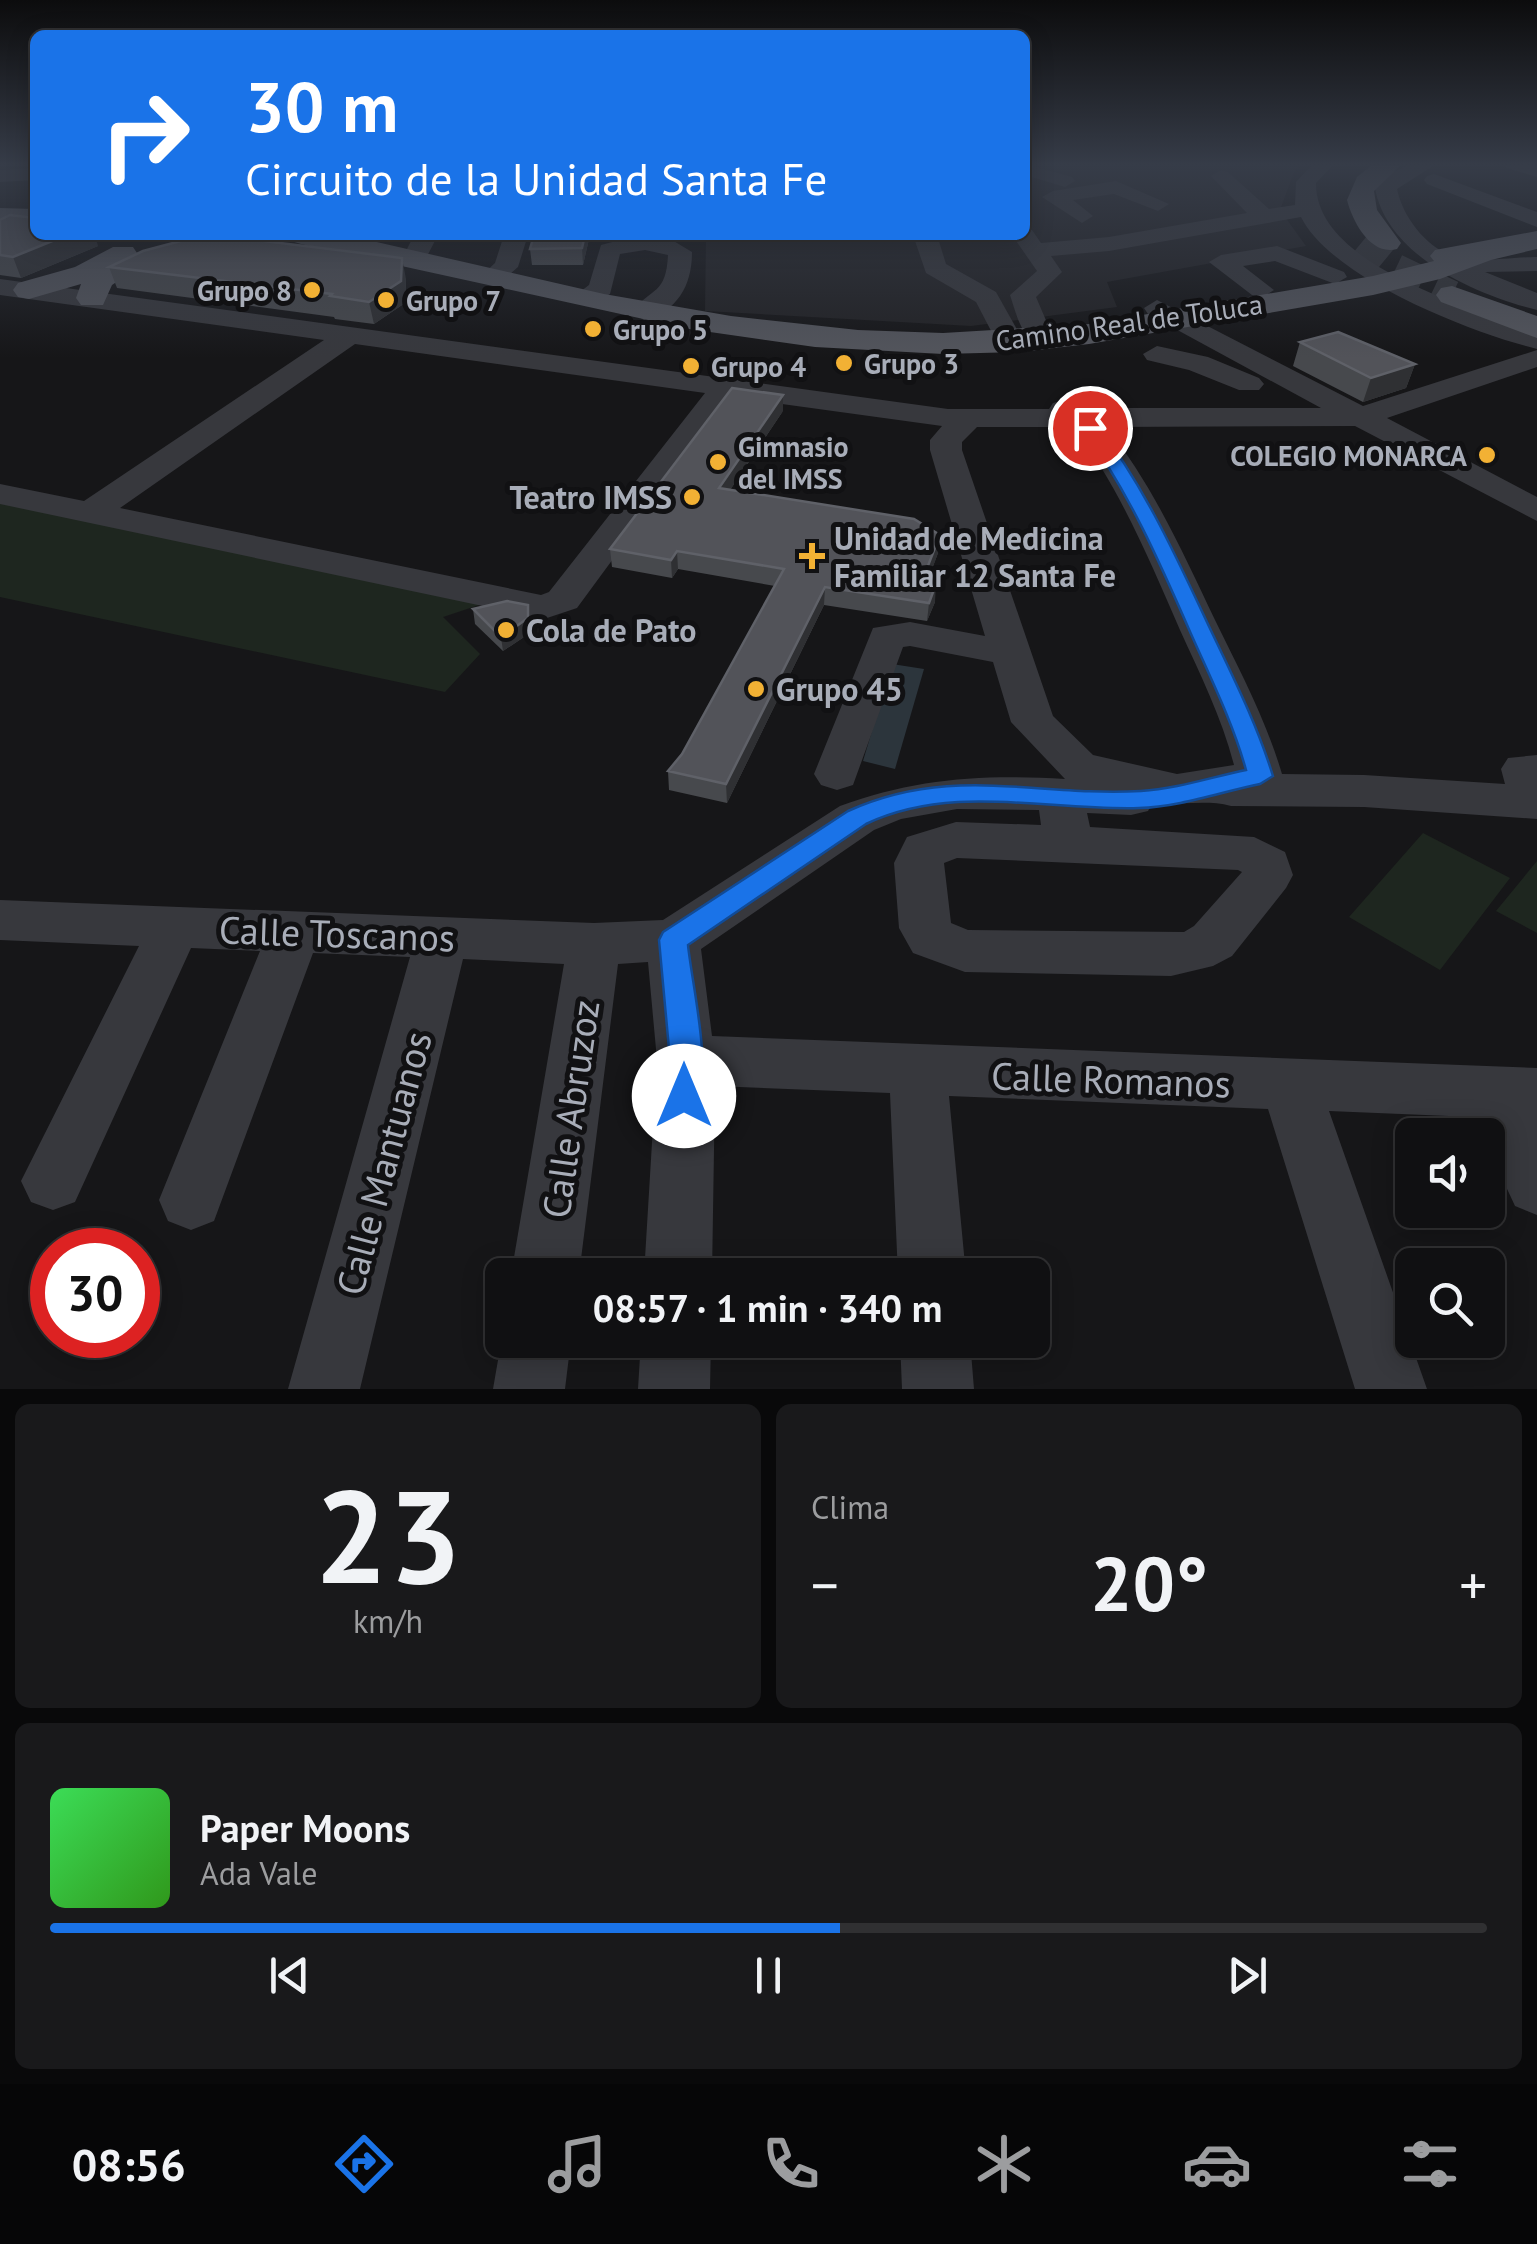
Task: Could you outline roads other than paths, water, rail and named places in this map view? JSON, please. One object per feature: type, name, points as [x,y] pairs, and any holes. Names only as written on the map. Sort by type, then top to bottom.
[{"type":"main road","points":[[1348,229],[1376,259]]},
{"type":"main road","points":[[1367,229],[1376,259]]},
{"type":"main road","points":[[15,288],[86,273],[146,240]]},
{"type":"main road","points":[[92,298],[98,281],[116,268],[221,240]]},
{"type":"main road","name":"Camino Real de Toluca","points":[[346,240],[420,248]]},
{"type":"main road","name":"Camino Real de Toluca","points":[[384,240],[500,272],[759,330],[1024,335],[1114,330],[1249,284],[1376,259],[1451,272],[1537,240]]},
{"type":"main road","name":"Camino Real de Toluca","points":[[1024,335],[1168,313],[1376,259]]},
{"type":"main road","points":[[1451,272],[1537,314]]},
{"type":"main road","points":[[1451,272],[1537,328]]},
{"type":"main road","points":[[1114,330],[1227,346]]},
{"type":"street","points":[[1105,229],[1109,244]]},
{"type":"street","points":[[1031,243],[1109,244],[1196,229]]},
{"type":"street","points":[[1322,229],[1329,238],[1376,259]]},
{"type":"street","points":[[1406,229],[1451,272],[1537,341]]},
{"type":"street","points":[[1329,238],[1376,252],[1394,252],[1537,302]]},
{"type":"street","points":[[500,272],[514,240]]},
{"type":"street","points":[[927,240],[935,268],[988,297],[1024,335]]},
{"type":"street","points":[[1024,335],[1023,294],[1050,272],[1031,243]]},
{"type":"street","points":[[593,294],[609,250],[632,244],[663,244],[680,252],[680,284],[652,307]]},
{"type":"street","points":[[1249,284],[1221,262],[1277,253],[1325,272]]},
{"type":"street","points":[[1506,290],[1463,283],[1444,284],[1432,290],[1451,272],[1537,264]]},
{"type":"street","points":[[15,288],[927,417],[1360,417],[1537,358]]},
{"type":"street","points":[[1168,313],[1537,511]]},
{"type":"street","points":[[90,514],[347,337]]},
{"type":"street","points":[[1157,354],[1198,363],[1251,385],[1260,397],[1254,420]]},
{"type":"street","points":[[0,494],[534,606],[555,605],[563,600],[724,388]]},
{"type":"street","points":[[679,1258],[686,1060],[673,940],[857,818],[890,802],[961,792],[1064,820],[1254,856],[1267,865],[1268,876],[1214,941],[1194,951],[1171,955],[965,950],[932,938],[925,928],[919,863],[924,850],[956,840],[1064,820],[1177,790],[1260,776],[1248,733],[1171,567],[1108,450],[1083,418],[1052,404],[942,398],[927,417]]},
{"type":"street","points":[[970,418],[946,440],[946,450],[1033,722],[1078,767],[1177,790],[1536,792]]},
{"type":"street","points":[[1139,419],[1188,442],[1316,444],[1325,419]]},
{"type":"street","points":[[837,774],[887,636],[910,634],[1011,653]]},
{"type":"street","name":"Calle Toscanos","points":[[0,920],[594,944],[673,940]]},
{"type":"street","points":[[52,1181],[174,926]]},
{"type":"street","points":[[191,1200],[294,932]]},
{"type":"street","name":"Calle Mantuanos","points":[[324,1389],[442,937]]},
{"type":"street","name":"Calle Abruzoz","points":[[548,1258],[594,944]]},
{"type":"street","name":"Calle Romanos","points":[[686,1060],[1514,1094]]},
{"type":"street","points":[[918,1071],[931,1258]]},
{"type":"street","points":[[1290,1086],[1392,1389]]},
{"type":"street","points":[[1514,1094],[1537,1185]]},
{"type":"street","points":[[529,1389],[533,1358]]},
{"type":"street","points":[[674,1389],[675,1358]]},
{"type":"street","points":[[936,1358],[938,1389]]},
{"type":"tunnel","points":[[1362,242],[1391,266],[1452,295]]},
{"type":"place","name":"Grupo 8","points":[[312,290]]},
{"type":"place","name":"Grupo 7","points":[[386,300]]},
{"type":"place","name":"Grupo 5","points":[[593,329]]},
{"type":"place","name":"Grupo 3","points":[[844,363]]},
{"type":"place","name":"Grupo 4","points":[[691,366]]},
{"type":"place","name":"COLEGIO MONARCA","points":[[1487,455]]},
{"type":"place","name":"Gimnasio del IMSS","points":[[718,462]]},
{"type":"place","name":"Teatro IMSS","points":[[692,497]]},
{"type":"place","name":"Unidad de Medicina Familiar 12 Santa Fe","points":[[812,556]]},
{"type":"place","name":"Cola de Pato","points":[[506,630]]},
{"type":"place","name":"Grupo 45","points":[[756,689]]}]
